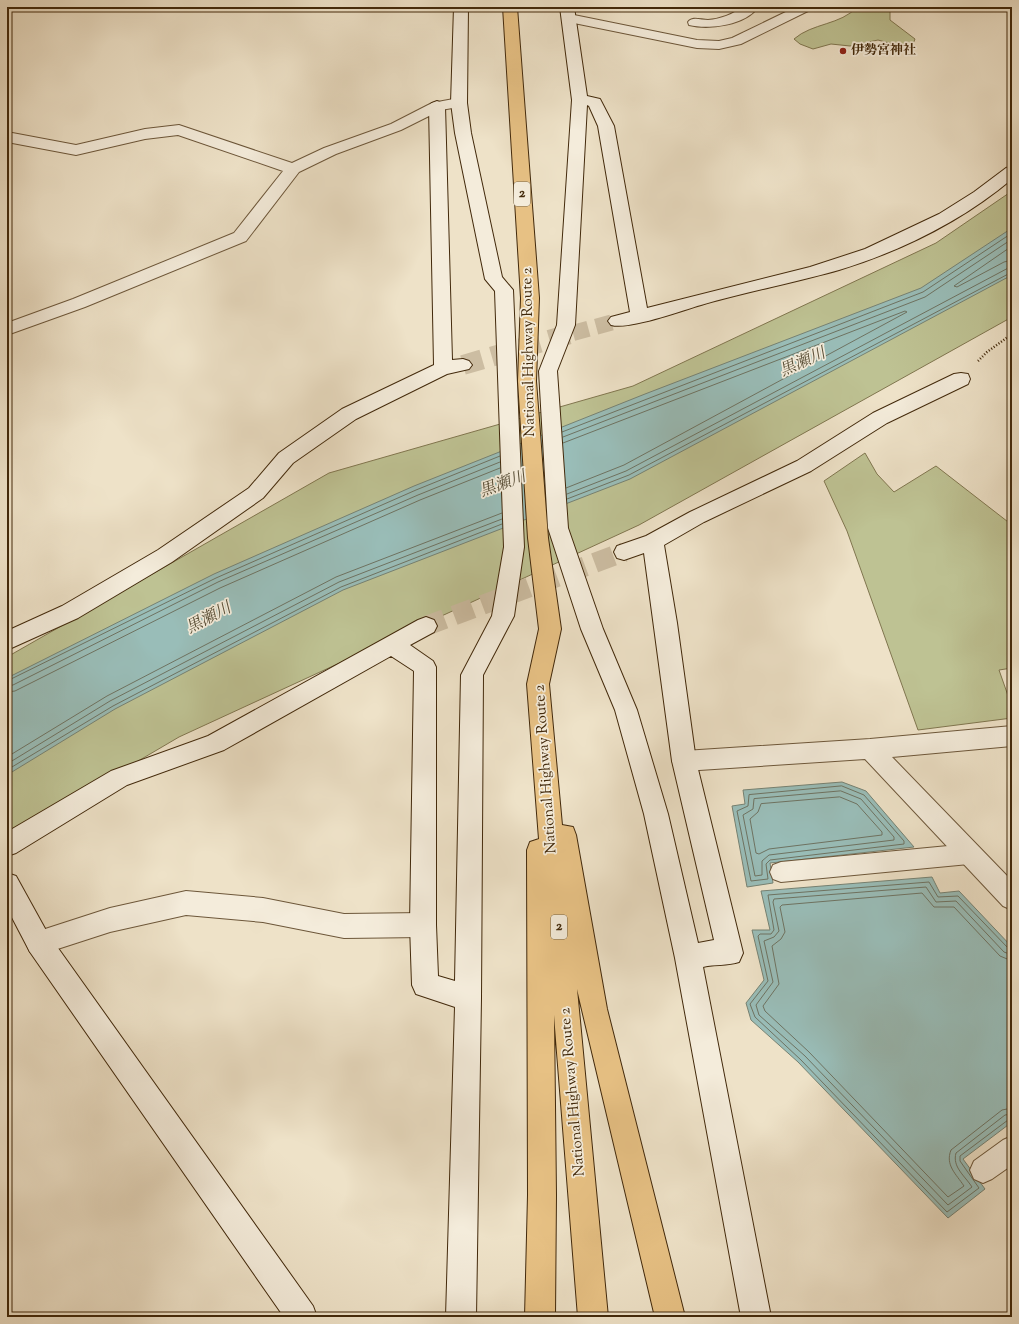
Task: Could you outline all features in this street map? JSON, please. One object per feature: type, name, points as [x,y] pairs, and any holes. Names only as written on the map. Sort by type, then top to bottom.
[{"type":"highway","name":"National Highway Route 2","points":[[510,7],[530,298],[518,383],[548,533],[550,629],[538,684],[592,1317]]},
{"type":"highway","points":[[538,684],[542,1195],[540,1317]]},
{"type":"highway","points":[[538,684],[594,1009],[670,1317]]},
{"type":"street","points":[[460,1317],[468,998],[472,675],[503,616],[514,546],[518,383],[504,290],[494,279],[466,152],[459,103],[461,7]]},
{"type":"street","points":[[568,12],[580,100],[566,325],[548,372],[548,533],[592,629],[626,710],[656,814],[688,958],[756,1317]]},
{"type":"street","points":[[580,100],[595,102],[606,126],[640,317]]},
{"type":"street","points":[[7,330],[79,303],[240,237],[293,169],[330,151],[364,140],[396,127],[437,106],[459,103]]},
{"type":"street","points":[[437,106],[443,368]]},
{"type":"street","points":[[7,137],[16,140],[76,150],[144,134],[179,130],[293,169]]},
{"type":"street","points":[[616,321],[640,317],[679,304],[832,266],[871,253],[940,220],[971,202],[1012,171]]},
{"type":"street","points":[[7,640],[70,612],[165,556],[256,493],[286,458],[349,414],[443,368],[463,365]]},
{"type":"street","points":[[624,552],[653,542],[697,517],[804,466],[880,418],[961,378]]},
{"type":"street","points":[[653,542],[666,623],[684,761],[730,953],[713,952],[688,958]]},
{"type":"street","points":[[7,845],[119,778],[216,743],[426,626]]},
{"type":"street","points":[[392,645],[425,667],[423,925],[425,984],[468,998]]},
{"type":"street","points":[[684,761],[870,749],[1012,736]]},
{"type":"street","points":[[870,749],[1012,898]]},
{"type":"street","points":[[7,884],[39,943],[302,1317]]},
{"type":"street","points":[[39,943],[110,920],[186,903],[263,910],[344,926],[423,925]]},
{"type":"lane","points":[[671,38],[687,32],[694,17],[706,25],[724,21],[752,7]]},
{"type":"lane","points":[[568,12],[697,44],[719,46],[736,41],[806,7]]},
{"type":"lane","points":[[781,872],[969,854]]},
{"type":"lane","points":[[983,1170],[1012,1149]]},
{"type":"path","points":[[987,352],[1012,334]]},
{"type":"green space","points":[[857,7],[885,7],[890,12],[890,20],[915,39],[911,49],[878,40],[850,46],[831,44],[813,49],[800,44],[794,39],[809,30],[843,17]]},
{"type":"green space","points":[[1012,191],[1012,317],[639,525],[179,737],[7,838],[7,657],[329,473],[633,386],[936,243]]},
{"type":"green space","points":[[865,453],[877,474],[894,492],[936,466],[1012,525],[1012,668],[999,670],[1012,707],[1012,718],[918,730],[847,531],[824,481]]},
{"type":"water","name":"黒瀬川","points":[[1012,228],[1012,275],[630,479],[343,590],[115,709],[7,775],[7,678],[214,574],[414,486],[645,394],[921,288]]},
{"type":"water","points":[[842,782],[866,791],[914,847],[770,863],[773,883],[747,887],[732,806],[745,804],[743,790]]},
{"type":"water","points":[[932,877],[940,893],[959,891],[1012,947],[1012,1122],[963,1159],[985,1189],[948,1218],[798,1062],[751,1020],[746,1003],[764,980],[752,930],[770,930],[761,891]]},
{"type":"tunnel","points":[[573,333],[617,321]]},
{"type":"tunnel","points":[[463,365],[577,332]]},
{"type":"tunnel","points":[[426,626],[624,552]]},
{"type":"place","name":"伊勢宮神社","points":[[843,51]]}]
